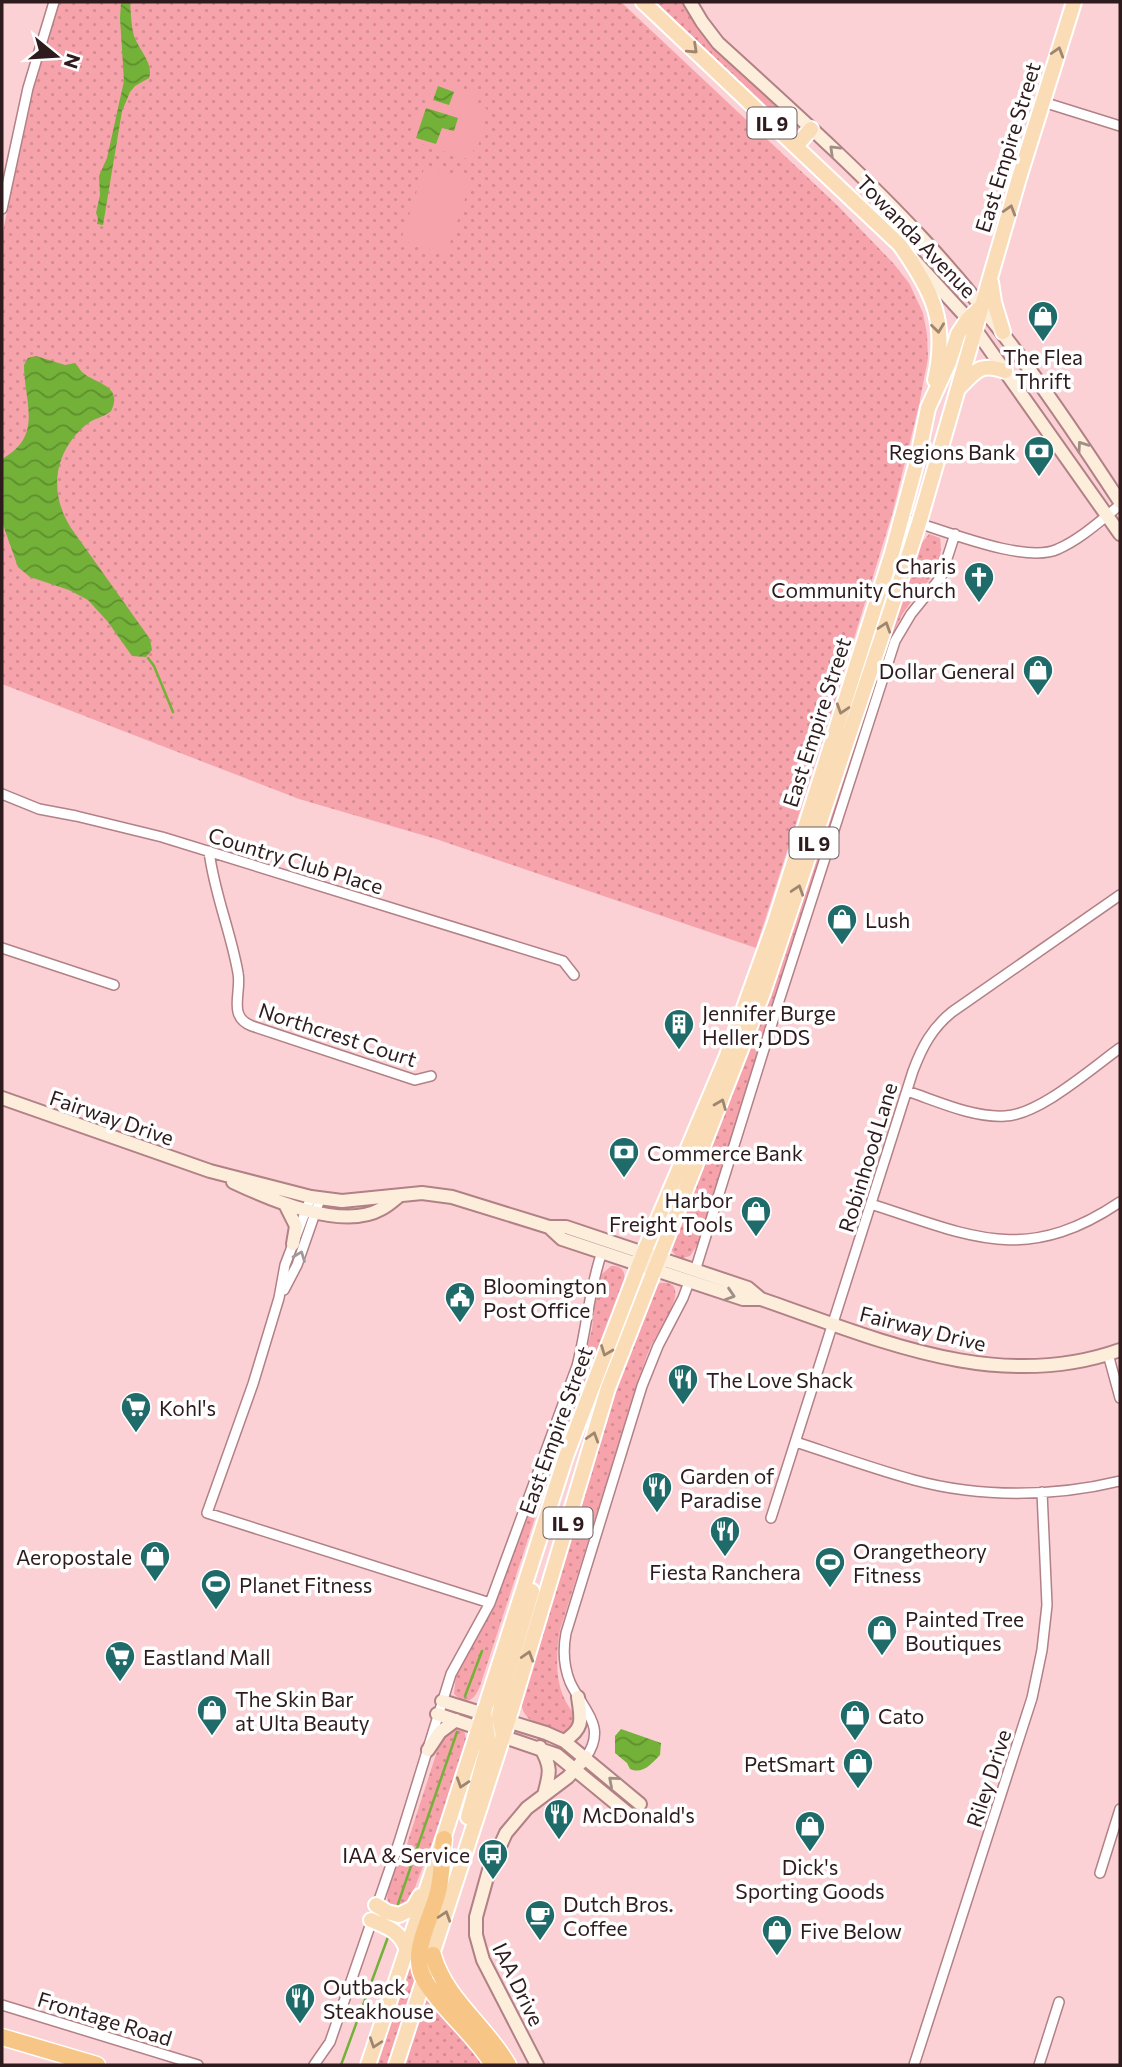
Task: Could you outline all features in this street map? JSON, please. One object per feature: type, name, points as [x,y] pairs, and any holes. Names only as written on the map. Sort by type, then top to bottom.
[{"type":"highway","points":[[444,1839],[439,1889],[419,1956],[420,1972],[480,2044],[493,2065]]},
{"type":"highway","points":[[433,1955],[445,1987],[485,2032],[508,2065]]},
{"type":"highway","points":[[2,2036],[97,2065]]},
{"type":"main road","name":"Towanda Avenue","points":[[643,2],[900,245],[972,324],[1120,534]]},
{"type":"main road","name":"Towanda Avenue","points":[[690,2],[718,43],[900,214],[982,306],[1003,332],[1120,503]]},
{"type":"main road","name":"East Empire Street","points":[[396,2065],[504,1735],[504,1719],[608,1388],[743,1049],[919,523],[957,391],[972,324],[982,306],[1074,2]]},
{"type":"main road","points":[[796,146],[811,129]]},
{"type":"main road","name":"IL 9","points":[[900,245],[934,301],[940,341],[937,371],[928,408]]},
{"type":"main road","points":[[990,275],[994,302],[1003,332]]},
{"type":"main road","name":"East Empire Street","points":[[368,2065],[483,1723],[566,1456],[642,1258],[726,1058],[756,978],[902,518],[928,408],[958,334],[972,324]]},
{"type":"main road","points":[[957,391],[976,370],[989,366],[1005,371]]},
{"type":"main road","name":"Fairway Drive","points":[[3,1101],[339,1215],[369,1213],[380,1210],[399,1196],[422,1193],[452,1197],[549,1227],[566,1227],[656,1264],[692,1276],[748,1288],[761,1299],[902,1346],[967,1363],[1046,1367],[1114,1352]]},
{"type":"main road","name":"Fairway Drive","points":[[210,1171],[285,1204],[313,1205]]},
{"type":"main road","points":[[285,1204],[296,1226],[293,1244]]},
{"type":"main road","name":"Fairway Drive","points":[[549,1227],[562,1239],[602,1252],[642,1258]]},
{"type":"main road","points":[[504,1719],[503,1689],[542,1554],[541,1531]]},
{"type":"main road","points":[[564,1741],[579,1729],[581,1719],[578,1697]]},
{"type":"main road","points":[[442,1701],[504,1735],[557,1755],[630,1815]]},
{"type":"main road","points":[[437,1714],[456,1720],[483,1723],[504,1719],[564,1741],[640,1804]]},
{"type":"main road","points":[[428,1750],[445,1726],[456,1720]]},
{"type":"main road","points":[[462,1865],[460,1851],[486,1752],[483,1723]]},
{"type":"main road","points":[[540,1747],[549,1763],[544,1795]]},
{"type":"main road","points":[[544,1795],[586,1757]]},
{"type":"main road","name":"IAA Drive","points":[[537,2065],[483,1959],[476,1935],[476,1917],[482,1891],[501,1842],[518,1817],[544,1795]]},
{"type":"main road","points":[[376,1905],[387,1912],[402,1914],[413,1908],[430,1880]]},
{"type":"main road","points":[[371,1920],[399,1934],[407,1951]]},
{"type":"street","points":[[2,209],[28,88],[54,2]]},
{"type":"street","points":[[1043,102],[1120,126]]},
{"type":"street","points":[[902,518],[1023,554],[1038,554],[1058,550],[1120,503]]},
{"type":"street","points":[[586,1757],[592,1745],[594,1725],[570,1682],[565,1662],[564,1645],[568,1621],[642,1386],[692,1276],[895,641],[911,614],[941,577],[955,534]]},
{"type":"street","name":"Country Club Place","points":[[2,794],[39,809],[209,851],[563,961],[574,975]]},
{"type":"street","name":"Northcrest Court","points":[[209,851],[211,872],[238,973],[239,993],[236,1009],[241,1020],[415,1080],[431,1076]]},
{"type":"street","name":"Robinhood Lane","points":[[771,1518],[906,1091],[925,1043],[944,1018],[1120,895]]},
{"type":"street","points":[[2,948],[114,985]]},
{"type":"street","points":[[906,1091],[968,1111],[996,1116],[1014,1115],[1040,1105],[1120,1048]]},
{"type":"street","points":[[871,1204],[967,1235],[1013,1241],[1058,1234],[1092,1221],[1120,1202]]},
{"type":"street","points":[[313,1205],[285,1265],[279,1298],[253,1384],[207,1513],[490,1603]]},
{"type":"street","points":[[279,1298],[297,1265],[313,1205]]},
{"type":"street","points":[[314,2065],[330,2042],[455,1665],[490,1603],[577,1366],[584,1341],[592,1279],[602,1252]]},
{"type":"street","points":[[1114,1352],[1120,1398]]},
{"type":"street","points":[[796,1442],[915,1480],[990,1492],[1042,1492],[1120,1481]]},
{"type":"street","name":"Riley Drive","points":[[914,2065],[1039,1669],[1047,1605],[1042,1492]]},
{"type":"street","points":[[1100,1873],[1120,1810]]},
{"type":"street","points":[[1039,2065],[1059,2002]]},
{"type":"street","name":"Frontage Road","points":[[2,2005],[198,2065]]},
{"type":"shaded area","points":[[59,2],[621,2],[838,206],[909,283],[923,313],[927,334],[928,358],[919,405],[893,511],[756,948],[436,839],[299,799],[2,684],[2,236],[31,93]]},
{"type":"shaded area","points":[[656,2],[685,2],[701,27],[795,123],[799,132],[791,129]]},
{"type":"shaded area","points":[[441,81],[480,95],[477,106],[487,109],[477,149],[474,149],[472,156],[468,155],[467,159],[412,141],[413,137],[409,135],[420,103],[425,104],[433,85]]},
{"type":"shaded area","points":[[425,166],[471,181],[446,255],[401,240]]},
{"type":"shaded area","points":[[929,534],[940,538],[940,559],[927,583],[906,609],[892,636],[698,1244],[690,1256],[679,1259],[671,1250],[672,1240],[766,1002],[916,550]]},
{"type":"shaded area","points":[[611,1266],[620,1267],[624,1272],[623,1288],[544,1490],[480,1686],[471,1699],[462,1701],[454,1694],[456,1674],[495,1606],[581,1371],[592,1329],[596,1288],[602,1274]]},
{"type":"shaded area","points":[[660,1283],[670,1284],[675,1289],[675,1296],[668,1316],[645,1360],[560,1630],[557,1655],[559,1682],[565,1701],[576,1717],[575,1727],[565,1733],[530,1720],[522,1709],[521,1701],[616,1385],[653,1289]]},
{"type":"shaded area","points":[[453,1726],[464,1730],[467,1743],[453,1788],[415,1887],[402,1910],[390,1906],[387,1898],[389,1884],[407,1844],[441,1739]]},
{"type":"shaded area","points":[[408,1965],[412,1967],[417,1987],[389,2065],[373,2065]]},
{"type":"shaded area","points":[[427,1997],[468,2041],[485,2065],[402,2065]]},
{"type":"water","points":[[121,2],[130,2],[134,36],[148,62],[150,73],[149,78],[130,92],[122,111],[103,225],[97,224],[96,213],[100,195],[99,176],[107,158],[124,81]]},
{"type":"water","points":[[438,86],[454,92],[449,105],[433,100]]},
{"type":"water","points":[[426,108],[458,118],[454,131],[442,128],[436,144],[416,138]]},
{"type":"water","points":[[36,356],[65,365],[75,363],[82,372],[111,390],[114,396],[111,411],[87,424],[67,447],[61,459],[57,486],[59,500],[71,528],[150,639],[152,650],[146,657],[132,656],[108,622],[88,600],[69,590],[30,577],[18,567],[2,522],[2,459],[15,450],[27,429],[29,417],[24,365],[28,358]]},
{"type":"water","points":[[621,1729],[661,1743],[660,1755],[643,1769],[630,1769],[615,1753],[615,1736]]},
{"type":"waterway","points":[[148,658],[173,712]]},
{"type":"waterway","points":[[465,1696],[482,1651]]},
{"type":"waterway","points":[[398,1904],[457,1732]]},
{"type":"waterway","points":[[341,2065],[388,1937]]},
{"type":"place","name":"The Flea Thrift","points":[[1043,343]]},
{"type":"place","name":"Regions Bank","points":[[1039,478]]},
{"type":"place","name":"Charis Community Church","points":[[979,604]]},
{"type":"place","name":"Dollar General","points":[[1038,697]]},
{"type":"place","name":"Lush","points":[[842,946]]},
{"type":"place","name":"Jennifer Burge Heller, DDS","points":[[679,1051]]},
{"type":"place","name":"Commerce Bank","points":[[624,1179]]},
{"type":"place","name":"Harbor Freight Tools","points":[[756,1238]]},
{"type":"place","name":"Bloomington Post Office","points":[[460,1324]]},
{"type":"place","name":"The Love Shack","points":[[683,1406]]},
{"type":"place","name":"Kohl's","points":[[136,1434]]},
{"type":"place","name":"Garden of Paradise","points":[[657,1514]]},
{"type":"place","name":"Fiesta Ranchera","points":[[725,1558]]},
{"type":"place","name":"Aeropostale","points":[[155,1583]]},
{"type":"place","name":"Orangetheory Fitness","points":[[830,1589]]},
{"type":"place","name":"Planet Fitness","points":[[216,1611]]},
{"type":"place","name":"Painted Tree Boutiques","points":[[882,1657]]},
{"type":"place","name":"Eastland Mall","points":[[120,1683]]},
{"type":"place","name":"The Skin Bar at Ulta Beauty","points":[[212,1737]]},
{"type":"place","name":"Cato","points":[[855,1742]]},
{"type":"place","name":"PetSmart","points":[[858,1790]]},
{"type":"place","name":"McDonald's","points":[[559,1841]]},
{"type":"place","name":"Dick's Sporting Goods","points":[[810,1853]]},
{"type":"place","name":"IAA & Service","points":[[493,1881]]},
{"type":"place","name":"Dutch Bros. Coffee","points":[[540,1942]]},
{"type":"place","name":"Five Below","points":[[777,1957]]},
{"type":"place","name":"Outback Steakhouse","points":[[300,2025]]}]
